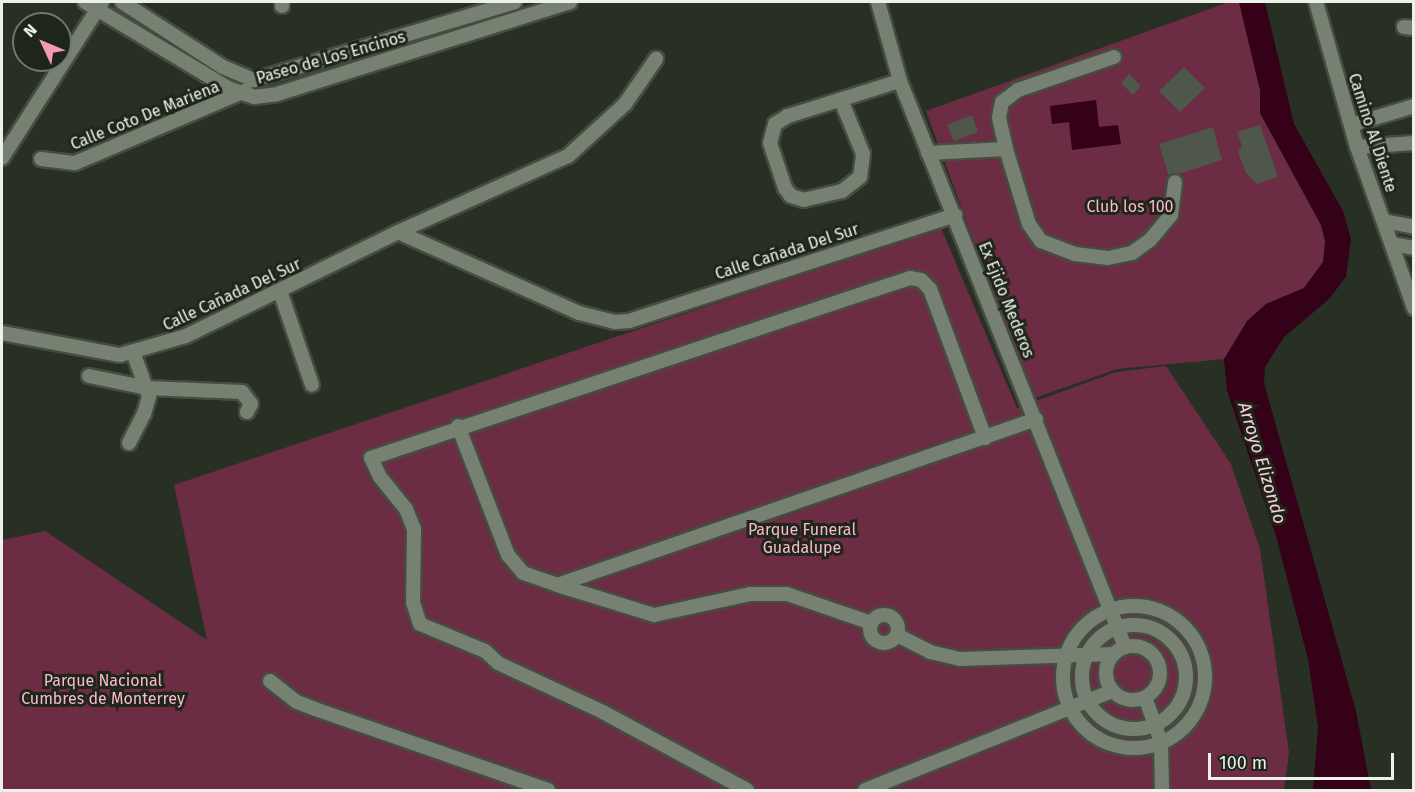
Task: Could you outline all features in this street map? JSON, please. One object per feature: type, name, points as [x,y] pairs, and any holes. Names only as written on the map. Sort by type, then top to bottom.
[{"type":"street","name":"Paseo de Los Encinos","points":[[85,2],[99,6],[243,94],[254,97],[277,94],[570,2]]},
{"type":"street","name":"Paseo de Los Encinos","points":[[122,2],[223,67],[254,80],[515,2]]},
{"type":"street","points":[[515,2],[521,17]]},
{"type":"street","name":"Ex Ejido Mederos","points":[[878,2],[900,81],[1036,419],[1116,627],[1120,650]]},
{"type":"street","name":"Camino Al Diente","points":[[1316,2],[1350,125],[1413,308]]},
{"type":"street","points":[[2,158],[99,6]]},
{"type":"street","points":[[1114,57],[1009,94],[999,109],[1005,149],[1034,234],[1041,241],[1075,254],[1108,258],[1132,253],[1155,235],[1171,215],[1175,182]]},
{"type":"street","name":"Calle Cañada Del Sur","points":[[2,333],[120,355],[186,336],[398,232],[568,156],[625,104],[656,59]]},
{"type":"street","name":"Calle Coto De Mariena","points":[[41,159],[75,163],[243,94],[254,80]]},
{"type":"street","points":[[841,100],[863,154],[863,170],[855,183],[842,191],[804,200],[791,196],[772,151],[771,129],[788,116],[900,81]]},
{"type":"street","points":[[1350,125],[1413,106]]},
{"type":"street","points":[[1357,147],[1413,143]]},
{"type":"street","points":[[928,153],[1005,149]]},
{"type":"street","name":"Calle Cañada Del Sur","points":[[398,232],[579,313],[600,320],[629,321],[955,215]]},
{"type":"street","points":[[1384,221],[1413,227]]},
{"type":"street","points":[[1392,244],[1413,248]]},
{"type":"street","points":[[747,790],[603,711],[498,663],[485,651],[420,624],[413,603],[414,529],[406,510],[380,477],[371,458],[458,426],[916,278],[930,289],[985,438]]},
{"type":"street","points":[[280,291],[312,385]]},
{"type":"street","points":[[129,443],[144,414],[147,388],[133,352]]},
{"type":"street","points":[[89,376],[147,388],[242,392],[252,404],[247,412]]},
{"type":"street","points":[[557,585],[1036,419]]},
{"type":"street","points":[[458,426],[508,555],[523,573],[654,615],[750,594],[788,594],[871,623]]},
{"type":"street","points":[[1131,605],[1163,612],[1190,631],[1201,650],[1206,672],[1203,694],[1195,714],[1180,731],[1161,742],[1141,748],[1120,747],[1101,740],[1084,727],[1072,711],[1065,693],[1066,656],[1076,636],[1090,621],[1109,610],[1131,605]]},
{"type":"street","points":[[888,615],[896,621],[897,635],[887,643],[877,641],[871,634],[871,623],[878,616],[888,615]]},
{"type":"street","points":[[1131,625],[1159,631],[1175,645],[1185,664],[1184,693],[1177,706],[1155,725],[1125,729],[1111,725],[1088,703],[1082,688],[1081,669],[1087,652],[1100,637],[1116,627],[1131,625]]},
{"type":"street","points":[[897,635],[930,652],[960,659],[1066,656],[1087,652],[1143,648],[1156,659],[1158,685],[1145,697],[1128,700],[1113,691],[1106,672],[1120,650]]},
{"type":"street","points":[[270,681],[297,702],[315,710],[548,790]]},
{"type":"street","points":[[865,790],[990,739],[1072,711],[1113,691]]},
{"type":"street","points":[[1145,697],[1161,742],[1162,790]]},
{"type":"green space","name":"Club los 100","points":[[1229,2],[1239,2],[1260,90],[1260,113],[1321,225],[1326,241],[1323,262],[1304,288],[1266,304],[1224,359],[1117,369],[1032,399],[926,111]]},
{"type":"green space","name":"Parque Funeral Guadalupe","points":[[941,228],[1017,408],[1116,372],[1166,366],[1231,464],[1260,549],[1289,753],[1284,790],[2,790],[2,540],[45,531],[207,640],[174,485]]},
{"type":"water","name":"Arroyo Elizondo","points":[[1239,2],[1265,2],[1294,124],[1343,211],[1351,239],[1346,277],[1328,300],[1284,337],[1265,367],[1264,383],[1356,711],[1371,790],[1313,790],[1318,727],[1308,659],[1276,536],[1227,391],[1224,359],[1247,321],[1266,304],[1304,288],[1323,262],[1325,241],[1321,225],[1260,113],[1260,90]]},
{"type":"water","points":[[1096,100],[1099,127],[1118,125],[1121,144],[1072,150],[1069,122],[1052,124],[1050,106]]},
{"type":"building","points":[[1184,67],[1205,88],[1180,112],[1159,91]]},
{"type":"building","points":[[1129,74],[1141,86],[1133,95],[1121,83]]},
{"type":"building","points":[[972,115],[978,132],[954,141],[947,125]]},
{"type":"building","points":[[1260,125],[1278,177],[1257,184],[1246,173],[1238,152],[1242,146],[1237,132]]},
{"type":"building","points":[[1213,127],[1222,160],[1169,177],[1159,144]]},
{"type":"park label","name":"Parque Nacional Cumbres de Monterrey","points":[[103,690]]}]
